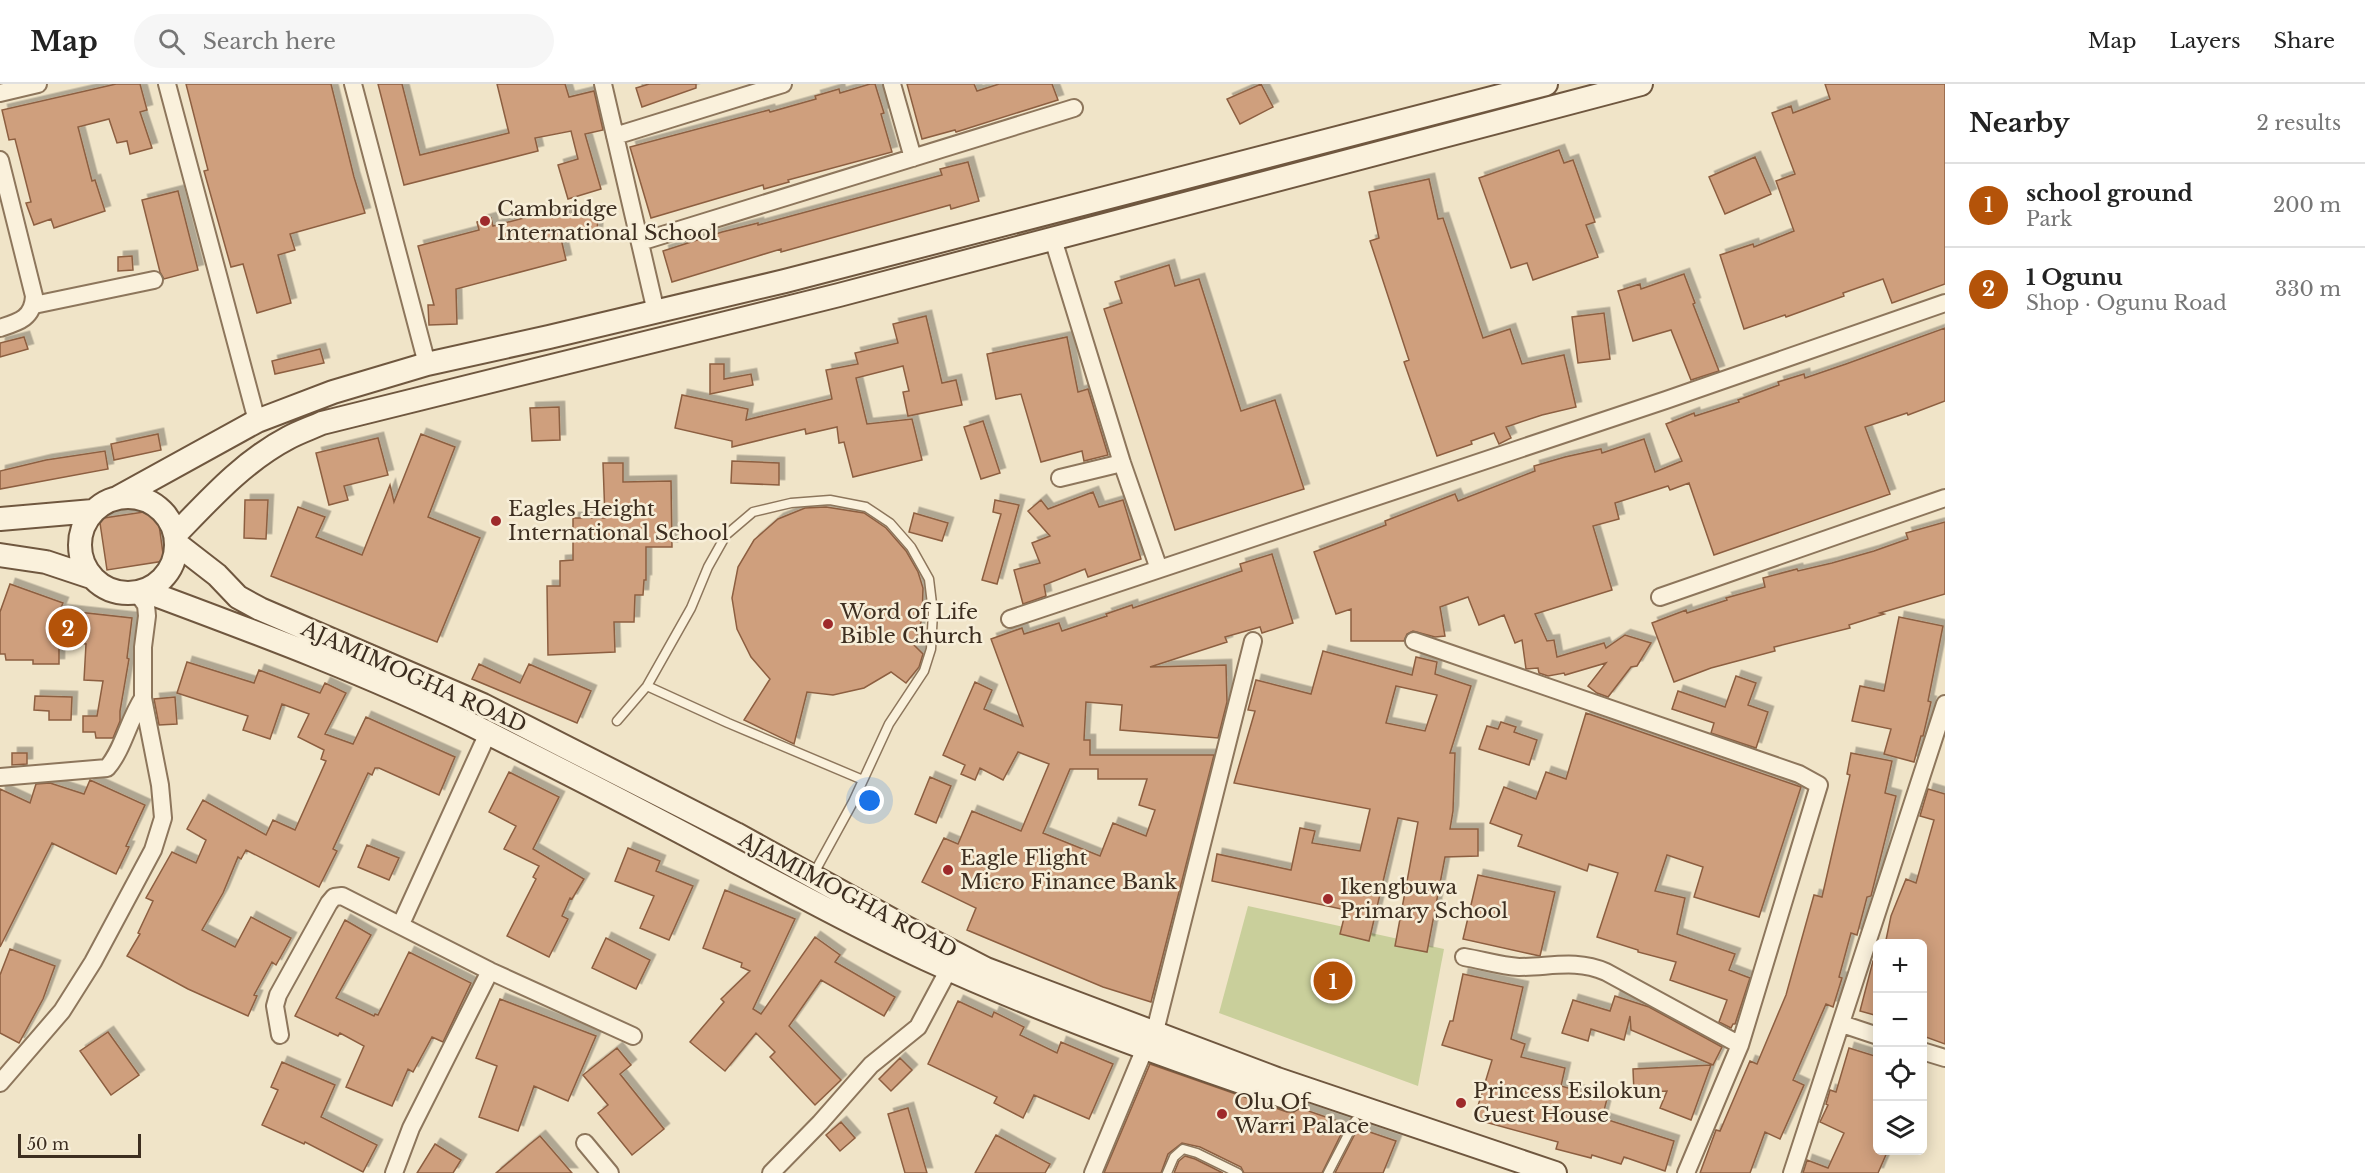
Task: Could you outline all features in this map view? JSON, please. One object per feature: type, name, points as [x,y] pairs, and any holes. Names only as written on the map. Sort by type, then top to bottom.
[{"type":"main road","points":[[91,577],[83,564],[79,550],[82,529],[93,511],[105,502],[119,497],[257,421],[333,392],[427,364],[785,281],[1546,84]]},
{"type":"main road","points":[[176,539],[231,478],[258,456],[288,438],[322,423],[817,301],[1641,84]]},
{"type":"main road","points":[[1308,145],[1318,169]]},
{"type":"main road","points":[[0,555],[46,562],[91,577],[112,591],[124,594],[141,592],[158,583],[169,572],[175,559],[176,539],[168,517],[155,504],[137,497],[119,497]]},
{"type":"main road","points":[[0,519],[93,511]]},
{"type":"main road","name":"AJAMIMOGHA ROAD","points":[[176,539],[238,597],[260,609],[483,705],[725,828],[986,969],[1102,1014],[1150,1039],[1355,1121],[1510,1173]]},
{"type":"main road","name":"AJAMIMOGHA ROAD","points":[[141,592],[274,639],[488,733],[588,783],[828,910],[994,989],[1277,1078],[1555,1173]]},
{"type":"street","points":[[0,93],[38,84]]},
{"type":"street","points":[[166,84],[257,421]]},
{"type":"street","points":[[353,84],[427,364]]},
{"type":"street","points":[[603,84],[656,312]]},
{"type":"street","points":[[615,136],[783,84]]},
{"type":"street","points":[[892,84],[913,158]]},
{"type":"street","points":[[640,242],[1074,108]]},
{"type":"street","points":[[0,160],[34,296],[34,305],[29,315],[0,328]]},
{"type":"street","points":[[1053,239],[1122,464],[1159,569]]},
{"type":"street","points":[[34,305],[154,280]]},
{"type":"street","points":[[1010,619],[1666,400],[1945,303]]},
{"type":"street","points":[[1060,478],[1122,464]]},
{"type":"street","points":[[1660,597],[1945,498]]},
{"type":"street","points":[[0,1083],[62,1011],[93,962],[153,850],[163,819],[160,785],[142,698],[142,647],[147,616],[141,592]]},
{"type":"street","points":[[1093,1173],[1150,1039],[1253,641]]},
{"type":"street","points":[[1414,641],[1798,774],[1819,785],[1740,1045],[1686,1173]]},
{"type":"street","points":[[0,777],[107,768],[114,760],[142,698]]},
{"type":"street","points":[[1792,1173],[1945,704]]},
{"type":"street","points":[[401,924],[488,733]]},
{"type":"street","points":[[280,1035],[275,1006],[278,995],[334,897],[342,896],[490,971],[633,1036]]},
{"type":"street","points":[[1464,957],[1518,967],[1590,965],[1740,1045]]},
{"type":"street","points":[[771,1173],[820,1123],[871,1065],[918,1027],[949,969]]},
{"type":"street","points":[[394,1173],[411,1128],[490,971]]},
{"type":"street","points":[[1842,1024],[1873,1034]]},
{"type":"street","points":[[1927,1052],[1945,1058]]},
{"type":"street","points":[[585,1143],[610,1173]]},
{"type":"lane","points":[[617,721],[647,686],[691,608],[708,567],[726,535],[753,512],[791,503],[830,500],[866,507],[890,523],[912,547],[929,579],[933,612],[931,650],[924,670],[889,724],[813,876]]},
{"type":"lane","points":[[647,686],[863,780]]},
{"type":"lane","points":[[1328,1173],[1355,1121]]},
{"type":"lane","points":[[1167,1173],[1174,1156],[1183,1149],[1197,1153],[1238,1173]]},
{"type":"green space","points":[[1248,906],[1444,949],[1418,1086],[1219,1013]]},
{"type":"building","points":[[116,84],[140,84],[147,110],[140,112],[152,148],[130,154],[127,141],[117,143],[109,119],[78,127],[92,181],[95,180],[105,211],[54,228],[51,219],[34,225],[26,203],[31,202],[15,139],[9,140],[2,110]]},
{"type":"building","points":[[186,84],[331,84],[365,213],[290,234],[295,250],[278,255],[291,303],[257,313],[243,264],[231,267],[204,171],[208,170]]},
{"type":"building","points":[[378,84],[402,84],[420,155],[509,133],[497,84],[565,84],[569,97],[594,91],[603,130],[585,134],[601,189],[568,199],[558,165],[578,159],[571,131],[535,138],[538,151],[404,185]]},
{"type":"building","points":[[649,84],[696,84],[696,88],[642,107],[636,88]]},
{"type":"building","points":[[875,84],[892,152],[788,180],[789,182],[764,189],[763,185],[651,218],[630,147],[769,110],[770,112],[816,99],[815,96],[839,89],[840,93]]},
{"type":"building","points":[[907,84],[974,84],[977,91],[999,84],[1052,84],[1058,100],[956,132],[955,130],[922,139]]},
{"type":"building","points":[[1261,84],[1273,107],[1240,124],[1227,99]]},
{"type":"building","points":[[1825,84],[1945,84],[1945,284],[1892,303],[1883,279],[1786,317],[1785,315],[1744,329],[1720,255],[1753,244],[1754,247],[1794,231],[1776,181],[1795,174],[1772,113],[1791,106],[1793,113],[1830,99]]},
{"type":"building","points":[[1559,150],[1564,163],[1573,160],[1595,222],[1586,225],[1598,257],[1533,280],[1527,263],[1511,268],[1479,178]]},
{"type":"building","points":[[1755,157],[1771,194],[1725,214],[1709,177]]},
{"type":"building","points":[[968,162],[979,201],[951,209],[950,205],[781,252],[781,249],[672,282],[663,251],[722,232],[758,223],[758,225],[942,175],[940,169]]},
{"type":"building","points":[[1429,179],[1438,219],[1443,218],[1483,338],[1510,329],[1522,364],[1564,355],[1576,407],[1506,427],[1511,438],[1499,444],[1494,433],[1471,441],[1472,444],[1437,456],[1404,362],[1409,360],[1370,241],[1379,238],[1369,192]]},
{"type":"building","points":[[178,191],[198,270],[164,279],[160,272],[142,200]]},
{"type":"building","points":[[543,213],[598,216],[597,232],[559,230],[566,260],[456,289],[457,324],[429,325],[428,305],[434,305],[418,246],[479,230],[477,222],[491,218],[493,226]]},
{"type":"building","points":[[132,256],[133,270],[118,271],[118,257]]},
{"type":"building","points":[[1169,265],[1175,286],[1199,279],[1241,411],[1275,400],[1304,489],[1175,530],[1104,309],[1122,303],[1115,282]]},
{"type":"building","points":[[1684,274],[1719,371],[1691,380],[1671,330],[1633,341],[1618,291],[1640,284],[1641,289]]},
{"type":"building","points":[[1604,313],[1610,359],[1578,363],[1572,317]]},
{"type":"building","points":[[926,316],[942,383],[956,380],[962,405],[908,416],[903,392],[909,391],[903,366],[856,378],[867,424],[912,419],[922,460],[853,477],[844,442],[839,443],[837,427],[806,434],[805,429],[732,447],[732,441],[675,428],[682,395],[748,409],[746,420],[832,399],[826,370],[858,364],[855,353],[898,343],[893,324]]},
{"type":"building","points":[[1945,328],[1945,401],[1908,415],[1907,413],[1865,427],[1890,494],[1714,555],[1689,483],[1670,490],[1668,486],[1615,503],[1619,519],[1593,526],[1612,590],[1535,614],[1547,641],[1554,640],[1557,657],[1604,643],[1606,648],[1625,635],[1651,643],[1637,666],[1631,667],[1608,697],[1588,686],[1606,663],[1565,675],[1564,673],[1548,676],[1539,673],[1538,668],[1526,669],[1522,640],[1515,643],[1504,615],[1479,625],[1468,597],[1440,607],[1445,636],[1435,637],[1413,631],[1407,634],[1404,641],[1351,641],[1351,609],[1336,614],[1314,552],[1386,525],[1385,521],[1455,494],[1458,501],[1535,471],[1534,466],[1565,457],[1601,449],[1602,453],[1644,439],[1655,472],[1682,461],[1666,424],[1694,413],[1695,416],[1739,402],[1738,400],[1779,385],[1778,382],[1804,374],[1805,378]]},
{"type":"building","points":[[24,337],[28,349],[0,357],[0,343]]},
{"type":"building","points":[[1067,337],[1078,392],[1088,389],[1108,455],[1084,461],[1082,451],[1041,462],[1021,394],[996,399],[987,354]]},
{"type":"building","points":[[320,349],[324,363],[275,374],[272,361]]},
{"type":"building","points":[[710,364],[724,364],[724,379],[751,374],[753,385],[710,394]]},
{"type":"building","points":[[559,407],[560,440],[532,441],[530,408]]},
{"type":"building","points":[[983,421],[1000,473],[981,479],[964,427]]},
{"type":"building","points":[[158,434],[161,450],[114,460],[111,444]]},
{"type":"building","points":[[421,434],[455,447],[428,517],[480,538],[437,642],[271,576],[298,507],[325,517],[316,537],[362,555],[390,485],[394,502]]},
{"type":"building","points":[[378,438],[388,475],[344,486],[348,500],[329,505],[316,453]]},
{"type":"building","points":[[105,451],[108,469],[0,489],[0,471],[46,460]]},
{"type":"building","points":[[732,461],[779,463],[779,485],[731,483]]},
{"type":"building","points":[[603,463],[623,463],[623,482],[671,481],[672,547],[646,547],[646,580],[644,580],[643,595],[635,595],[634,622],[614,622],[615,652],[548,655],[547,586],[560,586],[560,561],[573,560],[573,518],[605,518]]},
{"type":"building","points":[[1093,492],[1099,507],[1123,500],[1141,559],[1088,577],[1085,569],[1044,585],[1046,596],[1023,604],[1014,570],[1040,563],[1032,543],[1050,536],[1028,511],[1041,500],[1048,509]]},
{"type":"building","points":[[245,500],[268,500],[266,539],[244,538]]},
{"type":"building","points":[[995,500],[1019,505],[997,584],[982,580],[1001,514],[993,512]]},
{"type":"building","name":"Word of Life Bible Church","points":[[826,507],[864,513],[886,528],[906,551],[918,572],[923,588],[922,619],[914,645],[923,654],[919,667],[906,683],[891,672],[864,688],[833,695],[807,692],[794,744],[744,720],[770,679],[751,657],[737,629],[732,598],[738,567],[754,540],[778,519],[805,508]]},
{"type":"building","points":[[157,510],[164,561],[107,570],[100,523],[104,518]]},
{"type":"building","points":[[914,513],[948,523],[942,541],[909,532]]},
{"type":"building","points":[[1945,522],[1945,594],[1880,613],[1884,614],[1849,625],[1850,628],[1774,647],[1775,651],[1711,668],[1674,682],[1652,623],[1686,610],[1687,613],[1727,600],[1726,598],[1765,587],[1763,578],[1874,551],[1908,539],[1906,533]]},
{"type":"building","points":[[1272,554],[1293,623],[1262,633],[1260,627],[1225,637],[1227,642],[1150,667],[1226,665],[1227,702],[1218,738],[1120,730],[1122,705],[1086,702],[1084,740],[1090,740],[1090,755],[1214,755],[1151,1002],[1103,987],[967,930],[976,908],[922,882],[944,838],[958,844],[972,811],[1021,831],[1049,764],[1018,752],[1003,780],[980,768],[975,780],[961,774],[965,765],[943,755],[975,682],[992,690],[984,709],[1023,726],[991,639],[1022,628],[1024,634],[1059,623],[1062,631],[1132,605],[1133,608],[1242,571],[1240,564]],"holes":[[[1070,769],[1098,769],[1098,779],[1147,779],[1139,805],[1155,810],[1146,836],[1113,823],[1100,856],[1043,833]]]},
{"type":"building","points":[[10,584],[63,603],[60,610],[132,618],[120,721],[113,738],[96,738],[95,732],[83,732],[83,716],[97,716],[103,681],[84,680],[86,644],[59,641],[59,664],[33,664],[33,660],[6,660],[5,654],[0,654],[0,612]]},
{"type":"building","points":[[1899,617],[1943,626],[1928,701],[1931,702],[1914,762],[1884,754],[1891,729],[1852,721],[1860,686],[1884,691]]},
{"type":"building","points":[[1323,651],[1412,675],[1416,657],[1437,662],[1435,674],[1471,686],[1450,753],[1455,753],[1453,811],[1450,829],[1478,829],[1478,856],[1445,857],[1427,952],[1395,946],[1418,822],[1398,818],[1369,941],[1340,934],[1346,910],[1212,881],[1217,854],[1291,870],[1300,828],[1315,831],[1312,843],[1360,851],[1370,809],[1234,783],[1255,711],[1248,710],[1256,680],[1311,694]],"holes":[[[1396,686],[1437,695],[1425,731],[1386,723]]]},
{"type":"building","points":[[187,662],[254,683],[259,670],[320,693],[325,683],[346,693],[325,734],[353,744],[366,717],[455,757],[439,795],[379,768],[375,768],[372,775],[368,773],[333,849],[337,851],[319,887],[246,850],[241,859],[238,857],[223,893],[202,930],[235,947],[251,917],[291,938],[276,965],[272,962],[254,995],[257,996],[248,1016],[188,989],[127,956],[140,934],[138,933],[153,901],[146,898],[172,852],[196,863],[206,840],[187,829],[203,800],[266,835],[273,820],[295,830],[326,761],[321,759],[324,750],[298,737],[309,714],[282,704],[270,739],[243,730],[248,716],[177,693]]},
{"type":"building","points":[[479,664],[520,683],[529,664],[591,691],[577,723],[472,679]]},
{"type":"building","points":[[1736,676],[1756,683],[1748,705],[1768,712],[1756,748],[1711,733],[1714,723],[1672,709],[1678,691],[1725,707]]},
{"type":"building","points":[[35,696],[72,697],[71,720],[49,720],[49,711],[34,710]]},
{"type":"building","points":[[175,697],[177,724],[159,725],[154,699]]},
{"type":"building","points":[[1586,713],[1801,787],[1759,917],[1694,897],[1703,867],[1667,855],[1655,891],[1685,898],[1677,934],[1735,954],[1729,970],[1750,978],[1735,1024],[1731,1028],[1719,1022],[1727,1000],[1670,980],[1676,962],[1638,952],[1638,950],[1597,937],[1618,873],[1589,864],[1587,871],[1518,846],[1522,835],[1490,823],[1504,787],[1536,799],[1546,772],[1566,779]]},
{"type":"building","points":[[1501,722],[1516,727],[1514,732],[1537,740],[1529,765],[1479,749],[1487,726],[1498,729]]},
{"type":"building","points":[[12,753],[27,753],[27,764],[12,765]]},
{"type":"building","points":[[1851,753],[1892,761],[1885,793],[1896,796],[1871,896],[1867,897],[1857,935],[1851,933],[1839,977],[1842,978],[1833,1007],[1826,1004],[1793,1080],[1804,1085],[1780,1139],[1765,1132],[1750,1173],[1700,1173],[1716,1130],[1720,1131],[1750,1061],[1757,1064],[1786,995],[1814,895],[1822,897],[1850,775],[1847,774]]},
{"type":"building","points":[[509,772],[559,797],[533,849],[584,879],[572,899],[570,898],[562,916],[568,919],[549,957],[507,936],[536,879],[533,877],[539,866],[504,849],[516,826],[489,812]]},
{"type":"building","points":[[930,777],[951,786],[936,823],[915,814]]},
{"type":"building","points":[[90,780],[145,805],[116,874],[52,843],[0,947],[0,789],[30,803],[36,784],[50,783],[84,794]]},
{"type":"building","points":[[1928,789],[1945,794],[1945,1044],[1927,1037],[1927,939],[1886,939],[1891,916],[1906,879],[1916,883],[1934,820],[1920,816]]},
{"type":"building","points":[[367,845],[399,858],[389,880],[358,867]]},
{"type":"building","points":[[628,848],[660,861],[656,871],[693,886],[669,940],[640,928],[654,896],[615,881]]},
{"type":"building","points":[[1478,875],[1555,892],[1540,956],[1463,939]]},
{"type":"building","points":[[725,890],[795,919],[753,1009],[761,1014],[815,937],[840,955],[835,962],[895,997],[884,1016],[821,980],[789,1026],[841,1080],[815,1105],[770,1057],[775,1052],[756,1033],[725,1071],[690,1042],[724,1002],[721,999],[750,971],[741,967],[742,963],[703,948]]},
{"type":"building","points":[[345,920],[371,935],[336,998],[374,1016],[378,1015],[409,952],[471,983],[443,1042],[432,1037],[413,1072],[408,1069],[392,1106],[346,1087],[364,1046],[340,1033],[338,1036],[295,1016]]},
{"type":"building","points":[[606,938],[650,960],[636,989],[592,968]]},
{"type":"building","points":[[10,949],[55,966],[43,999],[19,1043],[0,1033],[0,975]]},
{"type":"building","points":[[1873,961],[1873,1015],[1860,1011]]},
{"type":"building","points":[[1463,974],[1523,987],[1511,1039],[1525,1044],[1521,1057],[1565,1068],[1561,1086],[1607,1099],[1602,1118],[1674,1141],[1665,1171],[1624,1157],[1621,1164],[1592,1155],[1591,1158],[1556,1149],[1558,1142],[1474,1119],[1492,1060],[1442,1045],[1450,1021],[1453,1021]]},
{"type":"building","points":[[1615,996],[1649,1007],[1722,1047],[1713,1065],[1631,1030],[1630,1016],[1624,1040],[1591,1029],[1588,1041],[1562,1033],[1573,1000],[1610,1011]]},
{"type":"building","points":[[500,999],[596,1036],[568,1101],[534,1086],[518,1131],[479,1117],[497,1066],[476,1058]]},
{"type":"building","points":[[958,1001],[992,1017],[994,1012],[1024,1027],[1020,1035],[1057,1053],[1061,1042],[1113,1064],[1089,1119],[1034,1095],[1023,1118],[994,1103],[997,1097],[928,1064]]},
{"type":"building","points":[[108,1032],[139,1075],[111,1095],[80,1051]]},
{"type":"building","points":[[617,1048],[631,1065],[620,1074],[664,1129],[632,1155],[598,1113],[608,1105],[583,1075]]},
{"type":"building","points":[[1849,1048],[1873,1055],[1873,1155],[1886,1155],[1878,1173],[1803,1173],[1807,1160],[1828,1168],[1844,1133],[1820,1122],[1828,1105],[1826,1104],[1830,1090],[1836,1092]]},
{"type":"building","points":[[900,1058],[912,1070],[891,1091],[879,1079]]},
{"type":"building","points":[[282,1062],[335,1085],[321,1117],[377,1145],[363,1172],[305,1142],[304,1144],[262,1125],[278,1090],[271,1087]]},
{"type":"building","name":"Olu Of Warri Palace","points":[[1150,1064],[1287,1112],[1294,1112],[1300,1108],[1346,1124],[1322,1173],[1244,1173],[1241,1167],[1200,1147],[1182,1143],[1168,1154],[1161,1173],[1104,1173]]},
{"type":"building","points":[[1711,1065],[1691,1120],[1660,1108],[1667,1091],[1634,1093],[1633,1069]]},
{"type":"building","points":[[908,1108],[927,1173],[905,1173],[888,1114]]},
{"type":"building","points":[[841,1122],[855,1138],[840,1151],[826,1135]]},
{"type":"building","points":[[1358,1128],[1396,1141],[1383,1173],[1335,1173]]},
{"type":"building","points":[[996,1135],[1050,1164],[1045,1173],[975,1173]]},
{"type":"building","points":[[540,1136],[572,1173],[496,1173],[530,1144]]},
{"type":"building","points":[[435,1144],[461,1160],[453,1173],[417,1173]]},
{"type":"building","points":[[1185,1156],[1223,1173],[1174,1173],[1179,1161]]},
{"type":"place","name":"Cambridge International School","points":[[485,221]]},
{"type":"place","name":"Eagles Height International School","points":[[496,521]]},
{"type":"place","name":"Word of Life Bible Church","points":[[828,624]]},
{"type":"place","name":"1 Ogunu","points":[[68,628]]},
{"type":"place","name":"Eagle Flight Micro Finance Bank","points":[[948,870]]},
{"type":"place","name":"Ikengbuwa Primary School","points":[[1328,899]]},
{"type":"place","name":"school ground","points":[[1333,981]]},
{"type":"place","name":"Princess Esilokun Guest House","points":[[1461,1103]]},
{"type":"place","name":"Olu Of Warri Palace","points":[[1222,1114]]}]
